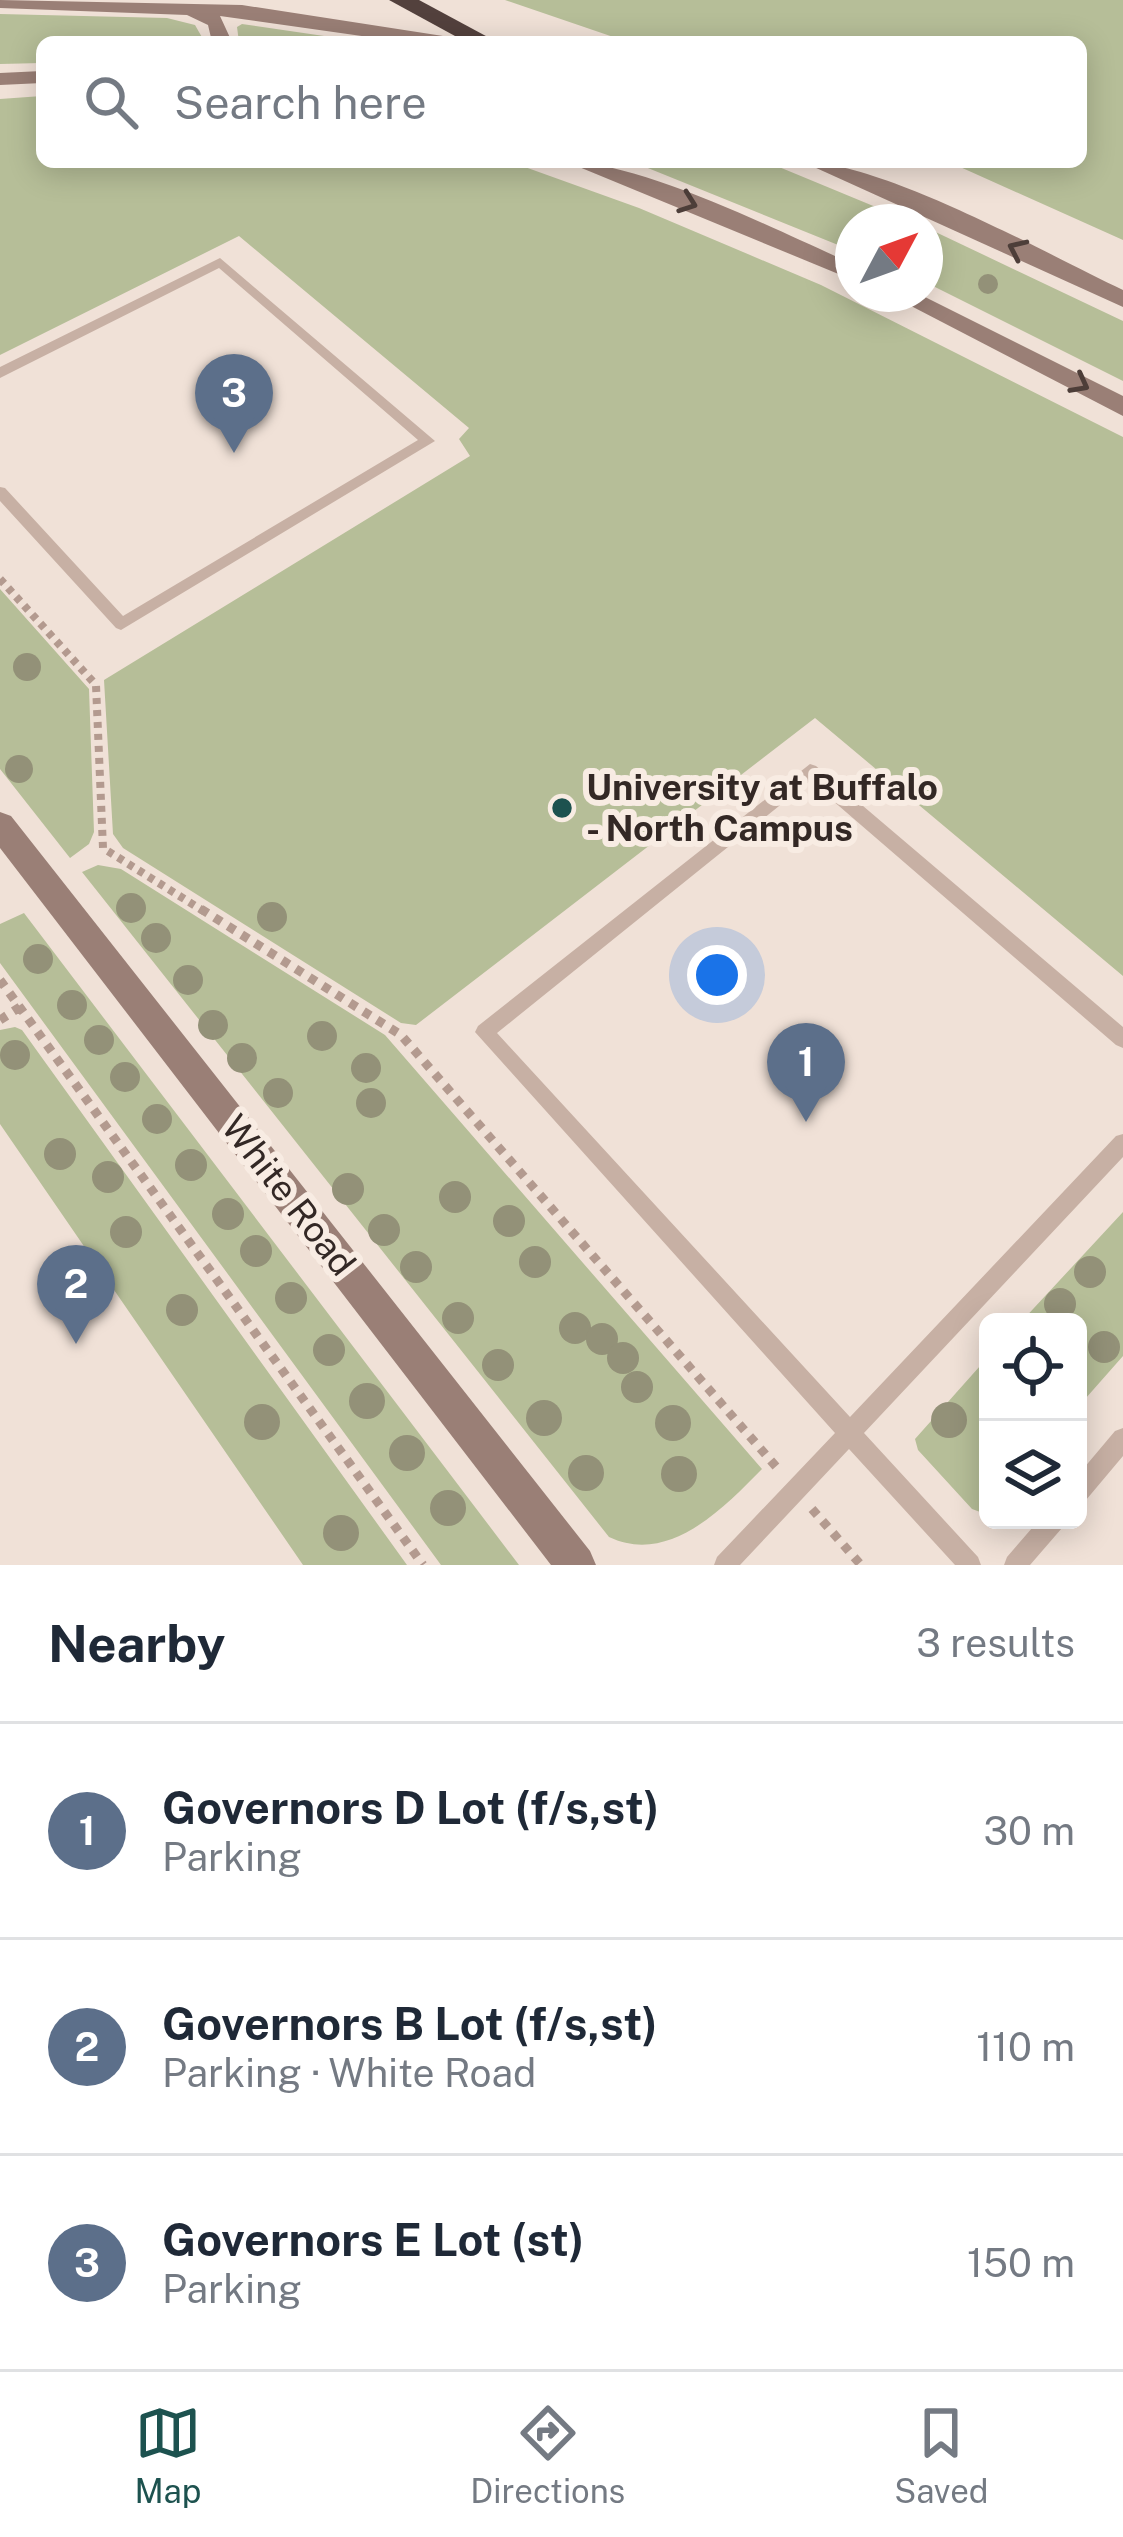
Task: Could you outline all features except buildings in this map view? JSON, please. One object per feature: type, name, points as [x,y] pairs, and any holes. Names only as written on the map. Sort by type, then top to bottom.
[{"type":"highway","points":[[401,0],[473,36]]},
{"type":"main road","points":[[0,2],[183,6],[310,19],[408,36]]},
{"type":"main road","points":[[183,6],[212,17],[222,36]]},
{"type":"main road","points":[[4,79],[36,77]]},
{"type":"main road","points":[[594,168],[729,218],[835,265]]},
{"type":"main road","points":[[829,168],[925,206],[1123,299]]},
{"type":"main road","points":[[936,312],[1123,407]]},
{"type":"main road","name":"White Road","points":[[1,830],[576,1565]]},
{"type":"lane","points":[[0,374],[220,262],[428,441],[121,624],[0,492]]},
{"type":"lane","points":[[970,1565],[484,1032],[809,771],[1123,1039]]},
{"type":"lane","points":[[725,1565],[1123,1142]]},
{"type":"lane","points":[[1087,1481],[1123,1439]]},
{"type":"lane","points":[[1016,1565],[1046,1529]]},
{"type":"path","points":[[0,579],[96,686],[103,848],[401,1035],[861,1565]]},
{"type":"path","points":[[0,980],[423,1565]]},
{"type":"path","points":[[0,1020],[20,1007]]},
{"type":"green space","points":[[505,0],[1123,0],[1123,240],[962,168],[1087,168],[1087,36],[610,36]]},
{"type":"green space","points":[[0,14],[167,18],[195,25],[201,36],[36,36],[36,63],[0,64]]},
{"type":"green space","points":[[242,24],[324,36],[238,36],[237,27]]},
{"type":"green space","points":[[36,96],[36,168],[528,168],[639,208],[821,285],[835,292],[835,312],[875,312],[1123,437],[1123,976],[815,718],[416,1025],[401,1023],[123,848],[113,834],[104,680],[470,456],[459,439],[469,428],[239,236],[0,355],[0,99]]},
{"type":"green space","points":[[648,168],[782,168],[868,204],[835,204],[835,244]]},
{"type":"green space","points":[[943,236],[1123,321],[1123,381],[943,291]]},
{"type":"green space","points":[[0,589],[89,689],[94,832],[89,844],[70,858],[0,769]]},
{"type":"green space","points":[[98,865],[121,869],[385,1035],[762,1469],[712,1516],[673,1539],[631,1544],[609,1537],[82,872]]},
{"type":"green space","points":[[24,913],[519,1565],[441,1565],[0,963],[0,924]]},
{"type":"green space","points":[[0,1030],[22,1030],[407,1565],[303,1565],[0,1124]]},
{"type":"green space","points":[[1123,1212],[1123,1356],[1087,1397],[1087,1313],[1029,1313]]},
{"type":"green space","points":[[979,1367],[979,1512],[918,1450],[915,1439]]},
{"type":"place","name":"Governors E Lot (st)","points":[[234,453]]},
{"type":"place","name":"University at Buffalo - North Campus","points":[[562,808]]},
{"type":"place","name":"Governors D Lot (f/s,st)","points":[[806,1122]]},
{"type":"place","name":"Governors B Lot (f/s,st)","points":[[76,1344]]}]
